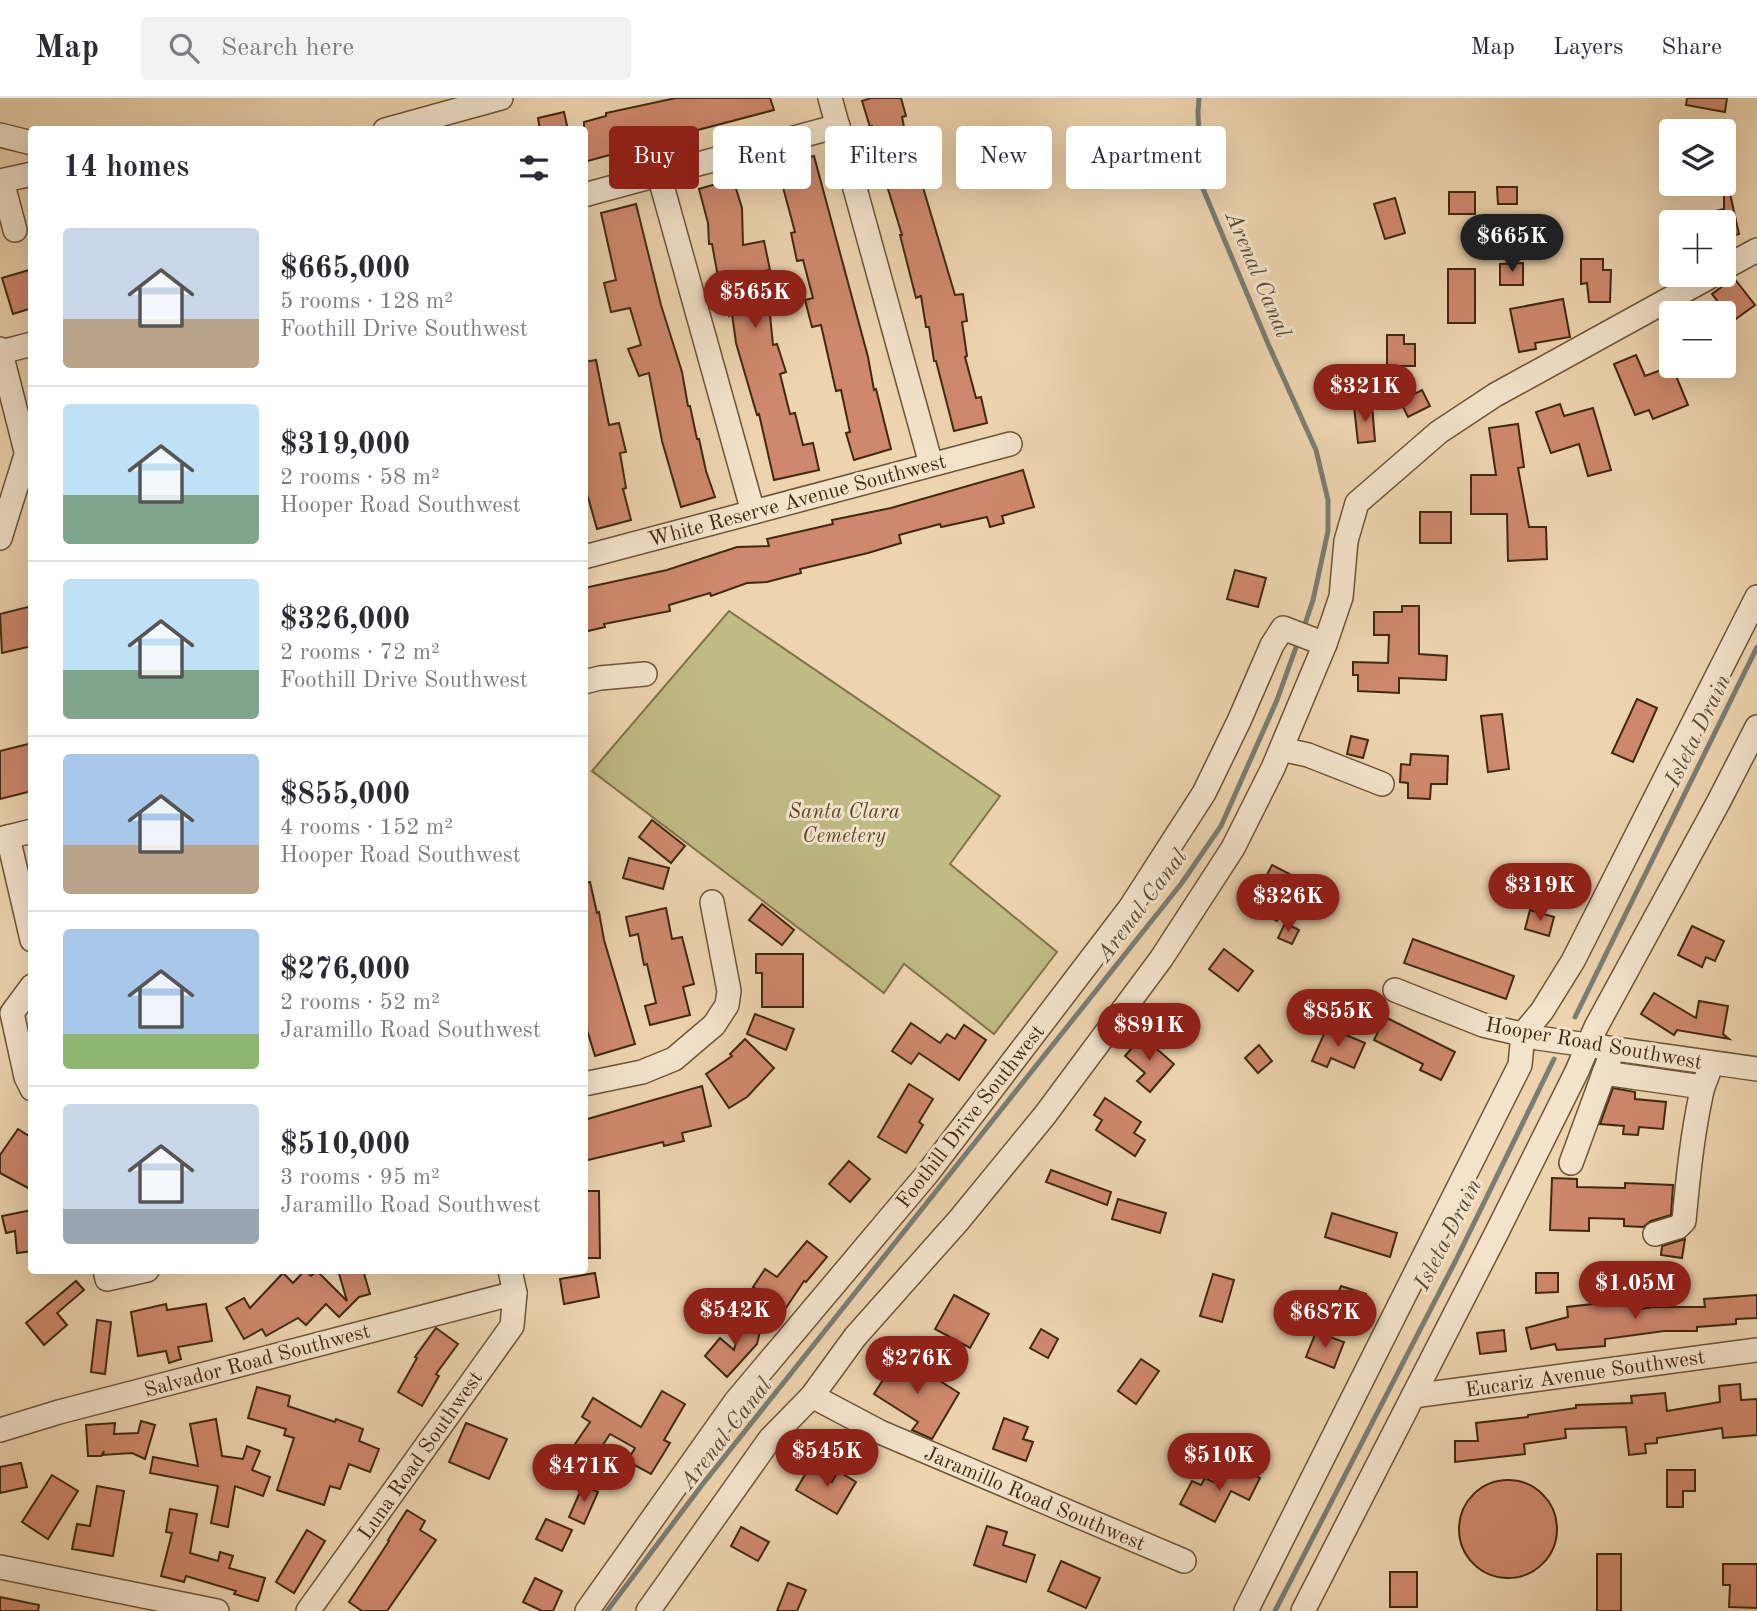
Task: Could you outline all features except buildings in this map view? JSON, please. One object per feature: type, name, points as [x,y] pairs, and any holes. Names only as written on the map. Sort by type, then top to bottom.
[{"type":"street","points":[[397,126],[472,102],[501,98]]},
{"type":"street","points":[[830,98],[838,126]]},
{"type":"street","points":[[699,164],[825,130]]},
{"type":"street","points":[[0,135],[28,142]]},
{"type":"street","points":[[16,230],[1,181],[28,175]]},
{"type":"street","points":[[588,194],[609,188]]},
{"type":"street","points":[[663,189],[753,512]]},
{"type":"street","points":[[856,189],[932,464]]},
{"type":"street","points":[[1736,261],[1757,250]]},
{"type":"street","points":[[648,1611],[770,1439],[812,1396],[855,1337],[959,1220],[1045,1115],[1161,959],[1233,848],[1280,749],[1341,597],[1346,541],[1357,503],[1439,432],[1495,395],[1691,287]]},
{"type":"street","points":[[28,345],[0,351],[28,461]]},
{"type":"street","name":"White Reserve Avenue Southwest","points":[[588,556],[1010,444]]},
{"type":"street","points":[[0,538],[28,468]]},
{"type":"street","points":[[1246,1611],[1520,1065],[1523,1034],[1542,1011],[1573,961],[1757,597]]},
{"type":"street","name":"Foothill Drive Southwest","points":[[587,1611],[736,1401],[927,1174],[1130,908],[1203,793],[1239,721],[1272,645],[1283,628],[1321,642]]},
{"type":"street","points":[[588,681],[645,674]]},
{"type":"street","points":[[1303,1611],[1588,1045],[1757,727]]},
{"type":"street","points":[[1280,749],[1308,755],[1382,784]]},
{"type":"street","points":[[28,832],[4,838],[28,925]]},
{"type":"street","points":[[588,1083],[642,1072],[674,1059],[714,1025],[727,1005],[729,991],[712,902]]},
{"type":"street","name":"Hooper Road Southwest","points":[[1395,990],[1483,1025],[1523,1034],[1757,1069]]},
{"type":"street","points":[[28,991],[12,1013],[28,1081]]},
{"type":"street","points":[[1571,1163],[1613,1049]]},
{"type":"street","points":[[1655,1234],[1678,1227],[1684,1221],[1690,1149],[1702,1087],[1709,1074],[1710,1063]]},
{"type":"street","points":[[1604,1073],[1702,1087]]},
{"type":"street","points":[[106,1274],[107,1279],[129,1274]]},
{"type":"street","name":"Salvador Road Southwest","points":[[0,1430],[513,1282]]},
{"type":"street","name":"Luna Road Southwest","points":[[308,1611],[512,1326],[513,1282]]},
{"type":"street","name":"Eucariz Avenue Southwest","points":[[1413,1396],[1757,1350]]},
{"type":"street","name":"Jaramillo Road Southwest","points":[[812,1396],[880,1432],[1184,1561]]},
{"type":"street","points":[[0,1567],[217,1611]]},
{"type":"green space","name":"Santa Clara Cemetery","points":[[729,611],[1000,796],[950,864],[1057,952],[994,1034],[904,964],[884,993],[592,771]]},
{"type":"waterway","name":"Arenal Canal","points":[[1199,98],[1201,184],[1316,450],[1328,500],[1328,531],[1313,600],[1303,630]]},
{"type":"waterway","name":"Arenal Canal","points":[[607,1611],[702,1485],[1181,884],[1221,826],[1277,700],[1299,639]]},
{"type":"waterway","name":"Isleta Drain","points":[[1575,1017],[1757,647]]},
{"type":"waterway","name":"Isleta Drain","points":[[1275,1611],[1456,1260],[1554,1059]]}]
